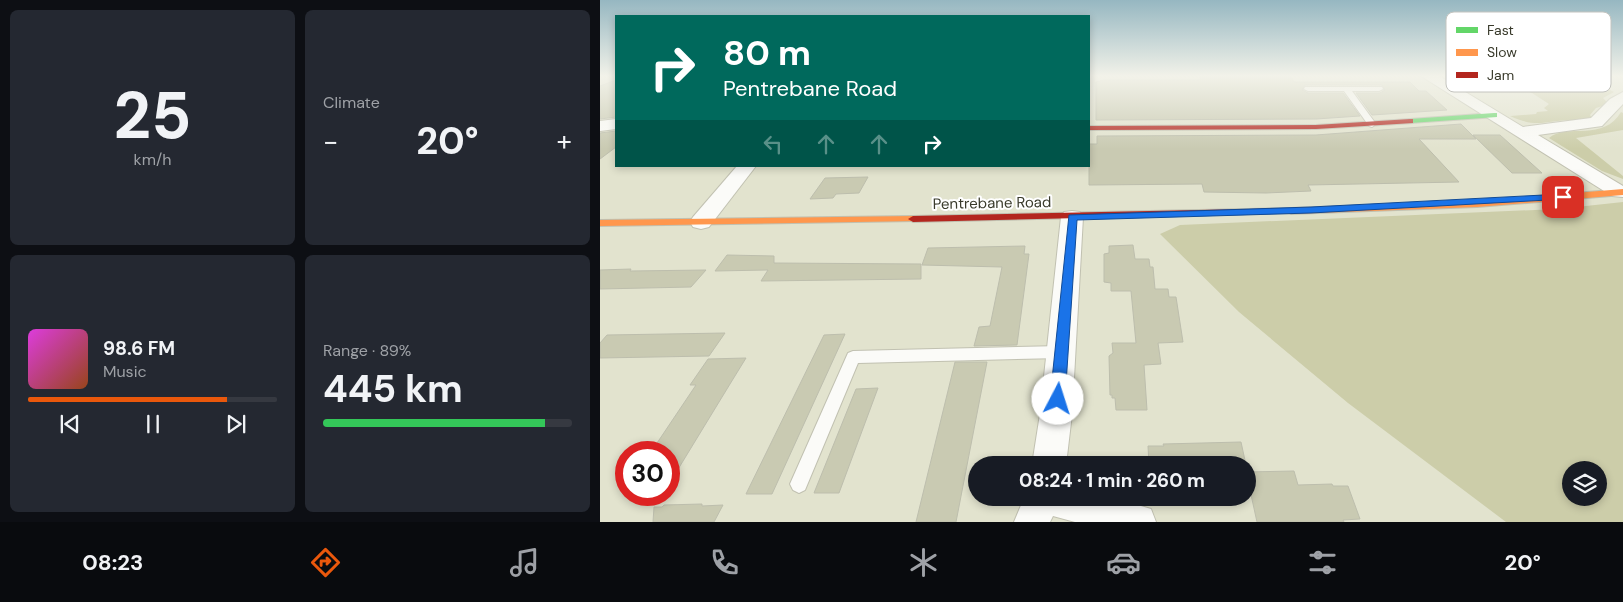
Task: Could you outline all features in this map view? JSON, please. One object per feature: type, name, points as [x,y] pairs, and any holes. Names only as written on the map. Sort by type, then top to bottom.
[{"type":"street","points":[[1469,100],[1621,192]]},
{"type":"street","points":[[1522,132],[1596,122],[1602,119],[1616,100]]},
{"type":"street","points":[[1090,128],[1316,126],[1494,115]]},
{"type":"street","points":[[600,126],[615,124]]},
{"type":"street","points":[[701,222],[746,167]]},
{"type":"street","name":"Pentrebane Road","points":[[600,222],[1072,217],[1311,210],[1496,201],[1621,192]]},
{"type":"street","points":[[1050,456],[1062,352],[1072,217]]},
{"type":"street","points":[[1032,522],[1039,506]]},
{"type":"street","points":[[1081,506],[1138,522]]},
{"type":"lane","points":[[1354,100],[1372,124]]},
{"type":"lane","points":[[798,484],[853,356],[1062,352]]},
{"type":"green space","points":[[1543,100],[1605,100],[1609,104],[1596,108],[1590,115],[1592,118],[1583,120],[1535,123],[1510,116],[1548,111],[1544,108],[1549,104]]},
{"type":"green space","points":[[1621,112],[1623,113],[1623,130],[1576,138],[1623,176],[1623,179],[1602,171],[1549,138],[1565,132],[1605,127],[1614,121]]},
{"type":"green space","points":[[1623,202],[1623,522],[1506,522],[1348,403],[1239,312],[1160,234],[1180,225],[1558,209]]},
{"type":"building","points":[[600,100],[615,100],[615,117],[600,119]]},
{"type":"building","points":[[1096,100],[1348,100],[1360,116],[1316,119],[1096,120]]},
{"type":"building","points":[[1361,100],[1436,100],[1447,110],[1372,115]]},
{"type":"building","points":[[1461,124],[1476,139],[1419,139],[1459,182],[1308,185],[1311,191],[1266,193],[1204,192],[1202,184],[1089,185],[1090,144],[1097,144],[1097,136],[1316,135]]},
{"type":"building","points":[[615,131],[615,148],[600,159],[600,133]]},
{"type":"building","points":[[1473,135],[1500,135],[1542,173],[1512,173]]},
{"type":"building","points":[[868,177],[859,193],[836,194],[833,198],[810,199],[825,178]]},
{"type":"building","points":[[1133,245],[1135,259],[1149,259],[1150,267],[1153,267],[1155,289],[1168,289],[1169,297],[1176,297],[1183,342],[1158,343],[1161,364],[1144,365],[1147,410],[1116,410],[1115,398],[1112,398],[1112,395],[1110,395],[1109,356],[1113,353],[1112,343],[1136,343],[1131,291],[1111,291],[1111,283],[1104,282],[1104,254],[1109,253],[1109,246]]},
{"type":"building","points":[[1025,246],[1024,254],[1029,254],[1017,345],[974,346],[979,327],[990,326],[1002,267],[922,265],[928,248]]},
{"type":"building","points":[[727,255],[774,256],[774,263],[921,264],[921,279],[761,281],[768,270],[715,271]]},
{"type":"building","points":[[631,269],[630,271],[706,270],[691,287],[600,289],[600,270]]},
{"type":"building","points":[[725,333],[709,356],[600,358],[600,343],[607,335]]},
{"type":"building","points":[[845,334],[772,494],[746,494],[824,335]]},
{"type":"building","points":[[746,358],[680,466],[680,441],[658,441],[696,385],[690,385],[708,359]]},
{"type":"building","points":[[955,362],[987,362],[956,522],[916,522]]},
{"type":"building","points":[[878,388],[839,493],[814,493],[856,389]]},
{"type":"building","points":[[1241,442],[1244,456],[1149,456],[1148,446],[1164,446],[1163,444]]},
{"type":"building","points":[[1294,471],[1298,485],[1332,484],[1333,486],[1348,486],[1360,519],[1343,520],[1344,522],[1257,522],[1253,506],[1256,506],[1256,472]]},
{"type":"building","points":[[680,505],[723,505],[714,522],[653,522],[654,507]]},
{"type":"traffic: fast","points":[[1410,121],[1494,115]]},
{"type":"traffic: slow","points":[[1291,211],[1477,204],[1623,192]]},
{"type":"traffic: slow","points":[[600,223],[913,219]]},
{"type":"traffic: jam","points":[[1090,128],[1316,127],[1410,121]]},
{"type":"traffic: jam","points":[[913,219],[1291,211]]},
{"type":"route","points":[[1058,399],[1072,217],[1311,210],[1563,197]]}]
